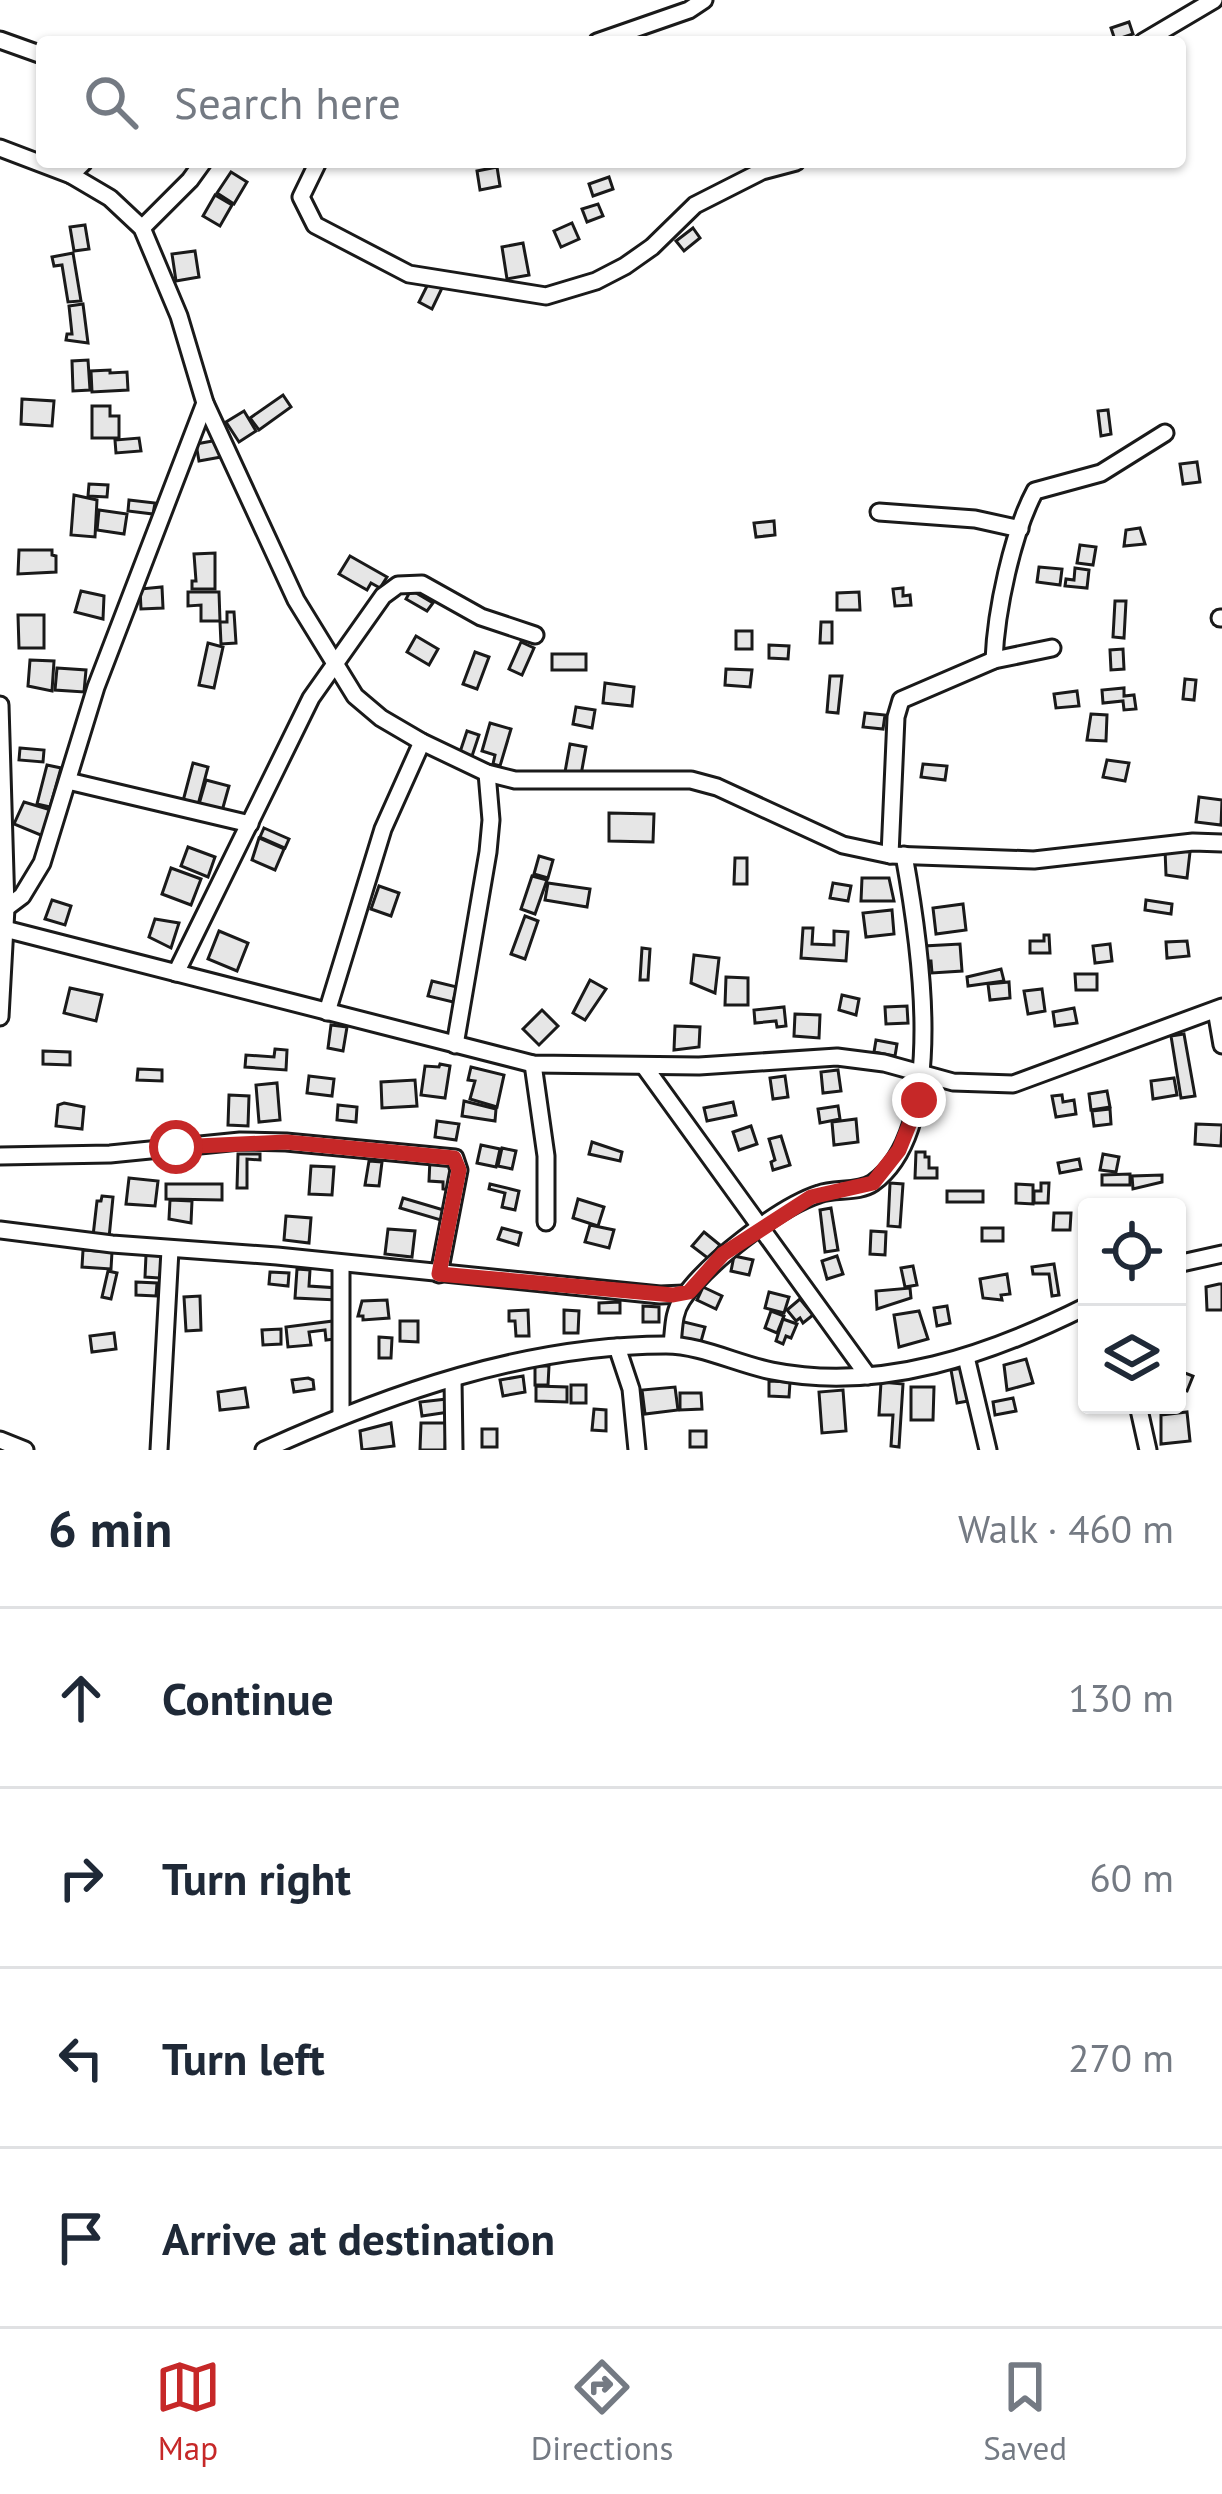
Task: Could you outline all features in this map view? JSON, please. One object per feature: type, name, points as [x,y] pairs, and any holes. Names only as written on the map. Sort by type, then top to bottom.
[{"type":"street","points":[[614,36],[689,10],[704,0]]},
{"type":"street","points":[[1153,36],[1214,0]]},
{"type":"street","points":[[0,40],[36,53]]},
{"type":"street","points":[[0,148],[36,162]]},
{"type":"street","points":[[53,168],[110,198],[142,228],[179,316],[206,403],[296,600],[355,696],[422,742],[487,773],[544,782],[691,780],[717,787],[843,845],[897,855],[1057,860],[1193,842],[1222,843]]},
{"type":"street","points":[[71,175],[78,168]]},
{"type":"street","points":[[142,228],[198,168]]},
{"type":"street","points":[[315,168],[301,197],[315,225],[409,274],[546,296],[611,274],[652,247],[695,205],[773,168]]},
{"type":"street","points":[[6,908],[22,896],[42,863],[96,687],[206,403]]},
{"type":"street","points":[[994,660],[995,634],[1031,498],[1040,488],[1101,473],[1165,433]]},
{"type":"street","points":[[879,512],[975,519],[1020,529]]},
{"type":"street","points":[[176,973],[310,698],[383,596],[408,583],[422,584],[481,616],[535,635]]},
{"type":"street","points":[[672,1344],[675,1313],[684,1294],[723,1254],[811,1197],[873,1183],[912,1124],[923,1075],[914,924],[897,855],[898,704],[994,660],[1052,648]]},
{"type":"street","points":[[0,705],[6,908],[0,1017]]},
{"type":"street","points":[[327,1012],[383,829],[422,742]]},
{"type":"street","points":[[455,1045],[488,852],[487,773]]},
{"type":"street","points":[[68,782],[250,824]]},
{"type":"street","points":[[5,929],[533,1064],[644,1066],[837,1057],[982,1085],[1012,1084],[1219,1008],[1222,1045]]},
{"type":"street","points":[[533,1064],[546,1156],[546,1222]]},
{"type":"street","points":[[644,1066],[868,1376]]},
{"type":"street","points":[[0,1156],[286,1142],[454,1158],[459,1170],[439,1274]]},
{"type":"street","points":[[0,1230],[170,1250],[684,1294]]},
{"type":"street","points":[[160,1450],[170,1250]]},
{"type":"street","points":[[1186,1262],[1222,1254]]},
{"type":"street","points":[[341,1264],[341,1416]]},
{"type":"street","points":[[660,1295],[675,1313]]},
{"type":"street","points":[[264,1450],[387,1397],[555,1354],[672,1344],[771,1371],[823,1378],[868,1376],[966,1357],[1078,1310]]},
{"type":"street","points":[[617,1347],[631,1389],[637,1450]]},
{"type":"street","points":[[966,1357],[988,1450]]},
{"type":"street","points":[[453,1378],[454,1450]]},
{"type":"street","points":[[1140,1414],[1148,1450]]},
{"type":"street","points":[[0,1440],[25,1450]]},
{"type":"building","points":[[1129,22],[1133,34],[1114,36],[1111,28]]},
{"type":"building","points":[[497,168],[500,186],[480,190],[477,171]]},
{"type":"building","points":[[231,172],[247,182],[234,204],[217,193]]},
{"type":"building","points":[[609,177],[613,189],[593,196],[589,184]]},
{"type":"building","points":[[215,195],[232,205],[220,226],[203,216]]},
{"type":"building","points":[[598,204],[603,216],[587,222],[582,209]]},
{"type":"building","points":[[572,223],[579,239],[561,247],[554,231]]},
{"type":"building","points":[[85,225],[89,249],[74,251],[70,227]]},
{"type":"building","points":[[693,228],[700,238],[684,251],[676,241]]},
{"type":"building","points":[[523,243],[529,275],[507,279],[502,247]]},
{"type":"building","points":[[195,251],[199,277],[176,281],[172,254]]},
{"type":"building","points":[[73,253],[81,301],[68,302],[62,265],[54,266],[52,257]]},
{"type":"building","points":[[430,280],[443,286],[432,309],[419,302]]},
{"type":"building","points":[[83,304],[88,343],[66,340],[72,334],[69,306]]},
{"type":"building","points":[[88,360],[90,390],[73,391],[72,361]]},
{"type":"building","points":[[91,371],[127,372],[128,390],[92,392]]},
{"type":"building","points":[[283,395],[291,407],[259,430],[250,418]]},
{"type":"building","points":[[22,399],[54,401],[52,426],[21,424]]},
{"type":"building","points":[[92,406],[110,406],[110,416],[119,416],[119,438],[92,438]]},
{"type":"building","points":[[1108,410],[1111,434],[1101,436],[1098,411]]},
{"type":"building","points":[[244,411],[256,431],[239,442],[226,422]]},
{"type":"building","points":[[139,438],[141,451],[116,453],[115,440]]},
{"type":"building","points":[[218,440],[221,457],[199,461],[196,444]]},
{"type":"building","points":[[1197,462],[1200,482],[1183,484],[1180,464]]},
{"type":"building","points":[[89,484],[108,485],[107,497],[88,496]]},
{"type":"building","points":[[74,495],[97,500],[95,537],[71,535]]},
{"type":"building","points":[[129,500],[155,503],[153,514],[128,511]]},
{"type":"building","points":[[99,510],[127,514],[124,534],[97,530]]},
{"type":"building","points":[[774,521],[775,535],[756,537],[754,523]]},
{"type":"building","points":[[1140,528],[1145,544],[1124,546],[1126,530]]},
{"type":"building","points":[[1080,545],[1096,547],[1093,565],[1077,563]]},
{"type":"building","points":[[19,550],[52,550],[56,572],[18,574]]},
{"type":"building","points":[[215,553],[215,589],[192,589],[194,554]]},
{"type":"building","points":[[350,556],[387,577],[380,588],[371,583],[367,590],[339,574]]},
{"type":"building","points":[[1039,567],[1062,569],[1060,585],[1037,582]]},
{"type":"building","points":[[1075,568],[1089,570],[1087,588],[1065,586],[1066,579],[1074,580]]},
{"type":"building","points":[[162,587],[163,608],[141,609],[140,589]]},
{"type":"building","points":[[903,588],[911,605],[895,606],[893,589]]},
{"type":"building","points":[[411,590],[433,603],[427,611],[406,599]]},
{"type":"building","points":[[81,591],[104,596],[103,619],[75,612]]},
{"type":"building","points":[[188,592],[219,592],[220,621],[201,621],[201,605],[188,606]]},
{"type":"building","points":[[859,592],[860,610],[837,610],[837,593]]},
{"type":"building","points":[[1115,601],[1126,601],[1124,638],[1113,637]]},
{"type":"building","points":[[227,612],[234,612],[236,643],[221,644],[220,622],[227,622]]},
{"type":"building","points":[[18,615],[44,615],[44,648],[19,648]]},
{"type":"building","points":[[821,622],[832,622],[832,643],[820,643]]},
{"type":"building","points":[[736,631],[752,631],[752,649],[736,649]]},
{"type":"building","points":[[416,636],[438,649],[429,665],[407,652]]},
{"type":"building","points":[[521,642],[534,648],[522,675],[509,669]]},
{"type":"building","points":[[208,643],[223,647],[214,688],[199,685]]},
{"type":"building","points":[[769,645],[789,646],[788,659],[769,658]]},
{"type":"building","points":[[1123,649],[1124,669],[1111,670],[1110,650]]},
{"type":"building","points":[[475,652],[489,657],[477,689],[463,684]]},
{"type":"building","points":[[552,654],[586,654],[586,670],[552,670]]},
{"type":"building","points":[[30,660],[54,661],[52,691],[28,686]]},
{"type":"building","points":[[57,668],[86,670],[84,692],[55,690]]},
{"type":"building","points":[[726,669],[752,670],[750,687],[725,685]]},
{"type":"building","points":[[830,676],[842,676],[838,713],[827,712]]},
{"type":"building","points":[[1185,679],[1196,680],[1194,700],[1183,699]]},
{"type":"building","points":[[605,683],[634,687],[632,706],[603,703]]},
{"type":"building","points":[[1124,688],[1124,696],[1134,695],[1136,709],[1124,710],[1123,701],[1103,703],[1102,690]]},
{"type":"building","points":[[1077,691],[1079,706],[1056,708],[1054,694]]},
{"type":"building","points":[[576,707],[595,710],[592,728],[573,724]]},
{"type":"building","points":[[865,713],[885,715],[883,729],[863,727]]},
{"type":"building","points":[[1091,714],[1107,715],[1106,741],[1087,740]]},
{"type":"building","points":[[490,723],[511,729],[500,766],[493,764],[495,755],[482,751]]},
{"type":"building","points":[[467,731],[479,735],[472,756],[460,752]]},
{"type":"building","points":[[570,744],[586,747],[581,775],[565,772]]},
{"type":"building","points":[[20,748],[44,750],[43,762],[19,760]]},
{"type":"building","points":[[1107,760],[1129,763],[1125,781],[1103,777]]},
{"type":"building","points":[[193,763],[208,767],[198,805],[183,801]]},
{"type":"building","points":[[923,764],[947,766],[945,780],[921,777]]},
{"type":"building","points":[[47,765],[61,768],[50,807],[37,804]]},
{"type":"building","points":[[206,780],[229,786],[222,811],[199,804]]},
{"type":"building","points":[[1199,797],[1222,800],[1221,825],[1196,822]]},
{"type":"building","points":[[24,802],[51,810],[43,836],[14,824]]},
{"type":"building","points":[[609,813],[654,814],[653,842],[609,841]]},
{"type":"building","points":[[264,828],[289,839],[285,848],[260,837]]},
{"type":"building","points":[[259,838],[284,849],[275,870],[252,860]]},
{"type":"building","points":[[188,847],[215,857],[208,877],[181,866]]},
{"type":"building","points":[[1165,849],[1190,852],[1187,878],[1166,875]]},
{"type":"building","points":[[539,856],[553,860],[548,878],[534,874]]},
{"type":"building","points":[[735,858],[747,858],[747,884],[734,884]]},
{"type":"building","points":[[171,868],[201,879],[191,905],[162,894]]},
{"type":"building","points":[[532,876],[547,880],[535,914],[521,909]]},
{"type":"building","points":[[862,878],[889,878],[894,901],[861,901]]},
{"type":"building","points":[[548,883],[590,889],[587,907],[545,900]]},
{"type":"building","points":[[833,883],[851,886],[848,901],[830,898]]},
{"type":"building","points":[[379,886],[399,893],[391,916],[371,909]]},
{"type":"building","points":[[52,900],[71,906],[65,925],[45,919]]},
{"type":"building","points":[[1146,900],[1172,904],[1171,914],[1145,910]]},
{"type":"building","points":[[963,904],[966,930],[936,934],[933,908]]},
{"type":"building","points":[[892,910],[894,934],[866,937],[863,913]]},
{"type":"building","points":[[525,916],[538,921],[525,959],[511,954]]},
{"type":"building","points":[[155,919],[179,923],[171,948],[149,937]]},
{"type":"building","points":[[803,928],[813,928],[812,944],[834,945],[834,931],[848,932],[846,961],[801,958]]},
{"type":"building","points":[[219,931],[248,943],[237,971],[208,959]]},
{"type":"building","points":[[1044,935],[1049,935],[1050,953],[1030,953],[1030,941],[1044,941]]},
{"type":"building","points":[[1187,941],[1189,956],[1167,958],[1166,942]]},
{"type":"building","points":[[960,944],[962,971],[932,973],[931,961],[924,961],[924,946]]},
{"type":"building","points":[[1110,944],[1112,961],[1095,963],[1093,946]]},
{"type":"building","points":[[642,948],[650,949],[648,980],[640,980]]},
{"type":"building","points":[[694,955],[719,958],[715,993],[691,983]]},
{"type":"building","points":[[1001,969],[1004,981],[968,986],[967,977]]},
{"type":"building","points":[[1075,974],[1097,974],[1097,990],[1076,990]]},
{"type":"building","points":[[726,977],[748,978],[748,1005],[725,1005]]},
{"type":"building","points":[[590,980],[606,989],[585,1020],[573,1013]]},
{"type":"building","points":[[432,981],[457,987],[453,1002],[428,996]]},
{"type":"building","points":[[1009,982],[1010,998],[990,1000],[988,984]]},
{"type":"building","points":[[70,988],[102,995],[96,1021],[64,1013]]},
{"type":"building","points":[[1042,989],[1045,1011],[1028,1014],[1024,991]]},
{"type":"building","points":[[842,995],[859,999],[856,1015],[839,1010]]},
{"type":"building","points":[[907,1006],[908,1023],[886,1024],[885,1007]]},
{"type":"building","points":[[784,1007],[786,1026],[777,1027],[776,1021],[755,1023],[754,1010]]},
{"type":"building","points":[[1074,1008],[1077,1023],[1055,1026],[1053,1012]]},
{"type":"building","points":[[542,1010],[558,1026],[539,1045],[523,1029]]},
{"type":"building","points":[[795,1014],[820,1015],[819,1038],[794,1036]]},
{"type":"building","points":[[331,1025],[347,1027],[343,1051],[328,1048]]},
{"type":"building","points":[[675,1026],[700,1027],[699,1047],[674,1050]]},
{"type":"building","points":[[1184,1034],[1195,1096],[1181,1098],[1171,1036]]},
{"type":"building","points":[[876,1040],[897,1044],[895,1056],[874,1052]]},
{"type":"building","points":[[275,1049],[287,1050],[286,1070],[245,1067],[246,1055],[274,1057]]},
{"type":"building","points":[[43,1051],[70,1052],[70,1065],[43,1064]]},
{"type":"building","points":[[425,1066],[450,1066],[445,1098],[421,1095]]},
{"type":"building","points":[[471,1067],[504,1075],[497,1107],[470,1099],[475,1081],[468,1080]]},
{"type":"building","points":[[138,1069],[162,1070],[162,1081],[137,1080]]},
{"type":"building","points":[[838,1070],[841,1091],[823,1093],[821,1072]]},
{"type":"building","points":[[309,1076],[334,1079],[332,1096],[307,1093]]},
{"type":"building","points":[[785,1076],[788,1097],[773,1099],[770,1078]]},
{"type":"building","points":[[1174,1078],[1177,1095],[1153,1099],[1151,1081]]},
{"type":"building","points":[[415,1080],[417,1106],[382,1108],[381,1082]]},
{"type":"building","points":[[277,1083],[280,1120],[259,1122],[256,1085]]},
{"type":"building","points":[[1107,1091],[1110,1107],[1091,1110],[1089,1094]]},
{"type":"building","points":[[229,1095],[249,1096],[248,1126],[228,1125]]},
{"type":"building","points":[[1062,1095],[1063,1102],[1074,1100],[1076,1114],[1056,1117],[1052,1096]]},
{"type":"building","points":[[464,1101],[496,1109],[495,1121],[462,1116]]},
{"type":"building","points":[[733,1102],[736,1115],[707,1121],[704,1108]]},
{"type":"building","points":[[58,1105],[84,1107],[82,1129],[56,1126]]},
{"type":"building","points":[[338,1105],[357,1107],[356,1122],[337,1120]]},
{"type":"building","points":[[838,1106],[840,1119],[820,1123],[818,1109]]},
{"type":"building","points":[[1110,1109],[1111,1124],[1094,1126],[1092,1111]]},
{"type":"building","points":[[856,1119],[858,1142],[834,1145],[832,1122]]},
{"type":"building","points":[[437,1121],[459,1124],[456,1140],[435,1137]]},
{"type":"building","points":[[1196,1124],[1222,1125],[1221,1146],[1195,1144]]},
{"type":"building","points":[[751,1126],[757,1144],[739,1150],[733,1132]]},
{"type":"building","points":[[781,1136],[790,1165],[773,1170],[769,1139]]},
{"type":"building","points":[[592,1142],[622,1152],[620,1161],[589,1154]]},
{"type":"building","points":[[481,1145],[500,1149],[496,1167],[477,1163]]},
{"type":"building","points":[[502,1148],[516,1151],[512,1169],[498,1166]]},
{"type":"building","points":[[916,1152],[925,1152],[929,1168],[937,1168],[937,1178],[915,1178]]},
{"type":"building","points":[[238,1154],[260,1154],[260,1160],[247,1159],[247,1188],[237,1188]]},
{"type":"building","points":[[1103,1154],[1119,1157],[1116,1172],[1100,1170]]},
{"type":"building","points":[[430,1159],[453,1161],[451,1190],[443,1189],[443,1182],[429,1181]]},
{"type":"building","points":[[1079,1159],[1081,1169],[1060,1173],[1058,1163]]},
{"type":"building","points":[[369,1161],[382,1162],[379,1186],[365,1185]]},
{"type":"building","points":[[311,1166],[334,1167],[332,1195],[309,1194]]},
{"type":"building","points":[[1130,1174],[1130,1185],[1102,1185],[1102,1175]]},
{"type":"building","points":[[1162,1175],[1162,1182],[1133,1189],[1132,1176]]},
{"type":"building","points":[[129,1178],[158,1181],[155,1206],[126,1204]]},
{"type":"building","points":[[890,1183],[903,1184],[900,1227],[888,1226]]},
{"type":"building","points":[[1041,1183],[1049,1183],[1048,1203],[1034,1203],[1034,1191],[1041,1191]]},
{"type":"building","points":[[166,1184],[222,1184],[222,1200],[166,1199]]},
{"type":"building","points":[[490,1184],[519,1191],[515,1210],[502,1207],[505,1193],[489,1189]]},
{"type":"building","points":[[1016,1184],[1033,1185],[1033,1204],[1016,1203]]},
{"type":"building","points":[[947,1191],[983,1191],[983,1202],[947,1202]]},
{"type":"building","points":[[102,1196],[113,1197],[109,1238],[93,1236],[97,1201]]},
{"type":"building","points":[[403,1198],[447,1211],[444,1221],[400,1208]]},
{"type":"building","points":[[578,1199],[604,1207],[598,1226],[573,1218]]},
{"type":"building","points":[[170,1200],[192,1201],[191,1223],[169,1219]]},
{"type":"building","points":[[831,1208],[838,1250],[825,1252],[820,1210]]},
{"type":"building","points":[[1054,1213],[1071,1213],[1070,1230],[1053,1230]]},
{"type":"building","points":[[286,1216],[311,1218],[309,1243],[284,1240]]},
{"type":"building","points":[[590,1225],[614,1230],[609,1248],[585,1242]]},
{"type":"building","points":[[502,1228],[521,1233],[518,1245],[498,1239]]},
{"type":"building","points":[[982,1228],[1003,1228],[1003,1241],[982,1241]]},
{"type":"building","points":[[388,1229],[415,1231],[412,1257],[385,1254]]},
{"type":"building","points":[[871,1231],[886,1232],[885,1255],[870,1254]]},
{"type":"building","points":[[704,1232],[720,1245],[709,1259],[692,1246]]},
{"type":"building","points":[[83,1250],[112,1252],[111,1269],[82,1267]]},
{"type":"building","points":[[146,1255],[164,1256],[159,1278],[145,1277]]},
{"type":"building","points":[[734,1256],[753,1260],[749,1275],[731,1271]]},
{"type":"building","points":[[837,1256],[843,1274],[827,1279],[822,1261]]},
{"type":"building","points":[[1054,1264],[1059,1295],[1052,1296],[1049,1274],[1033,1274],[1032,1267]]},
{"type":"building","points":[[913,1266],[917,1285],[905,1287],[901,1268]]},
{"type":"building","points":[[297,1269],[310,1270],[309,1286],[338,1288],[337,1300],[295,1298]]},
{"type":"building","points":[[108,1271],[117,1273],[111,1299],[102,1297]]},
{"type":"building","points":[[270,1272],[289,1273],[288,1286],[269,1284]]},
{"type":"building","points":[[1007,1274],[1010,1294],[1001,1295],[1002,1300],[983,1298],[980,1279]]},
{"type":"building","points":[[136,1282],[157,1283],[156,1296],[136,1295]]},
{"type":"building","points":[[1222,1284],[1222,1310],[1207,1310],[1206,1287]]},
{"type":"building","points":[[703,1287],[722,1296],[716,1309],[697,1300]]},
{"type":"building","points":[[910,1288],[911,1298],[877,1309],[876,1291]]},
{"type":"building","points":[[769,1292],[789,1297],[784,1313],[765,1308]]},
{"type":"building","points":[[200,1296],[201,1330],[186,1331],[184,1297]]},
{"type":"building","points":[[800,1299],[813,1315],[803,1323],[787,1310]]},
{"type":"building","points":[[387,1300],[389,1318],[363,1320],[358,1316],[362,1301]]},
{"type":"building","points":[[620,1302],[620,1313],[599,1313],[599,1303]]},
{"type":"building","points":[[643,1306],[659,1307],[659,1322],[643,1322]]},
{"type":"building","points":[[947,1306],[950,1323],[937,1326],[934,1308]]},
{"type":"building","points":[[528,1310],[529,1336],[516,1336],[509,1311]]},
{"type":"building","points":[[564,1310],[579,1311],[578,1333],[564,1333]]},
{"type":"building","points":[[771,1311],[784,1316],[777,1333],[765,1328]]},
{"type":"building","points":[[919,1311],[928,1339],[899,1347],[894,1315]]},
{"type":"building","points":[[783,1319],[797,1324],[783,1344],[776,1341]]},
{"type":"building","points":[[333,1321],[335,1339],[326,1340],[325,1330],[309,1332],[311,1345],[288,1347],[286,1327]]},
{"type":"building","points":[[400,1321],[418,1321],[418,1342],[400,1341]]},
{"type":"building","points":[[680,1321],[705,1327],[700,1345],[675,1339]]},
{"type":"building","points":[[281,1329],[281,1344],[263,1345],[262,1330]]},
{"type":"building","points":[[114,1333],[116,1349],[92,1352],[90,1336]]},
{"type":"building","points":[[379,1337],[392,1338],[391,1358],[379,1358]]},
{"type":"building","points":[[1026,1359],[1033,1383],[1007,1390],[1004,1365]]},
{"type":"building","points":[[535,1366],[549,1366],[548,1385],[535,1385]]},
{"type":"building","points":[[962,1368],[968,1401],[957,1403],[951,1370]]},
{"type":"building","points":[[523,1376],[525,1392],[503,1396],[500,1380]]},
{"type":"building","points":[[308,1378],[314,1389],[294,1392],[292,1380]]},
{"type":"building","points":[[769,1381],[790,1382],[789,1397],[769,1396]]},
{"type":"building","points":[[881,1382],[903,1384],[899,1447],[891,1446],[893,1415],[879,1415]]},
{"type":"building","points":[[571,1385],[586,1385],[586,1403],[571,1403]]},
{"type":"building","points":[[536,1386],[567,1387],[567,1402],[536,1401]]},
{"type":"building","points":[[675,1387],[678,1410],[645,1414],[642,1390]]},
{"type":"building","points":[[911,1387],[934,1387],[933,1420],[911,1420]]},
{"type":"building","points":[[245,1388],[248,1407],[220,1410],[218,1392]]},
{"type":"building","points":[[843,1390],[846,1431],[822,1433],[819,1392]]},
{"type":"building","points":[[680,1393],[701,1393],[702,1409],[680,1410]]},
{"type":"building","points":[[1013,1398],[1016,1411],[995,1415],[993,1402]]},
{"type":"building","points":[[447,1399],[449,1412],[422,1416],[420,1402]]},
{"type":"building","points":[[594,1409],[606,1410],[606,1431],[592,1430]]},
{"type":"building","points":[[1186,1412],[1190,1441],[1161,1444],[1161,1415]]},
{"type":"building","points":[[391,1423],[394,1446],[362,1450],[360,1431]]},
{"type":"building","points":[[421,1423],[446,1423],[445,1450],[420,1450]]},
{"type":"building","points":[[482,1429],[497,1429],[497,1447],[482,1447]]},
{"type":"building","points":[[690,1431],[706,1431],[706,1447],[690,1447]]},
{"type":"route","points":[[176,1147],[286,1142],[454,1158],[459,1170],[439,1274],[673,1295],[689,1292],[723,1254],[785,1211],[823,1192],[873,1183],[899,1150],[919,1100]]}]
